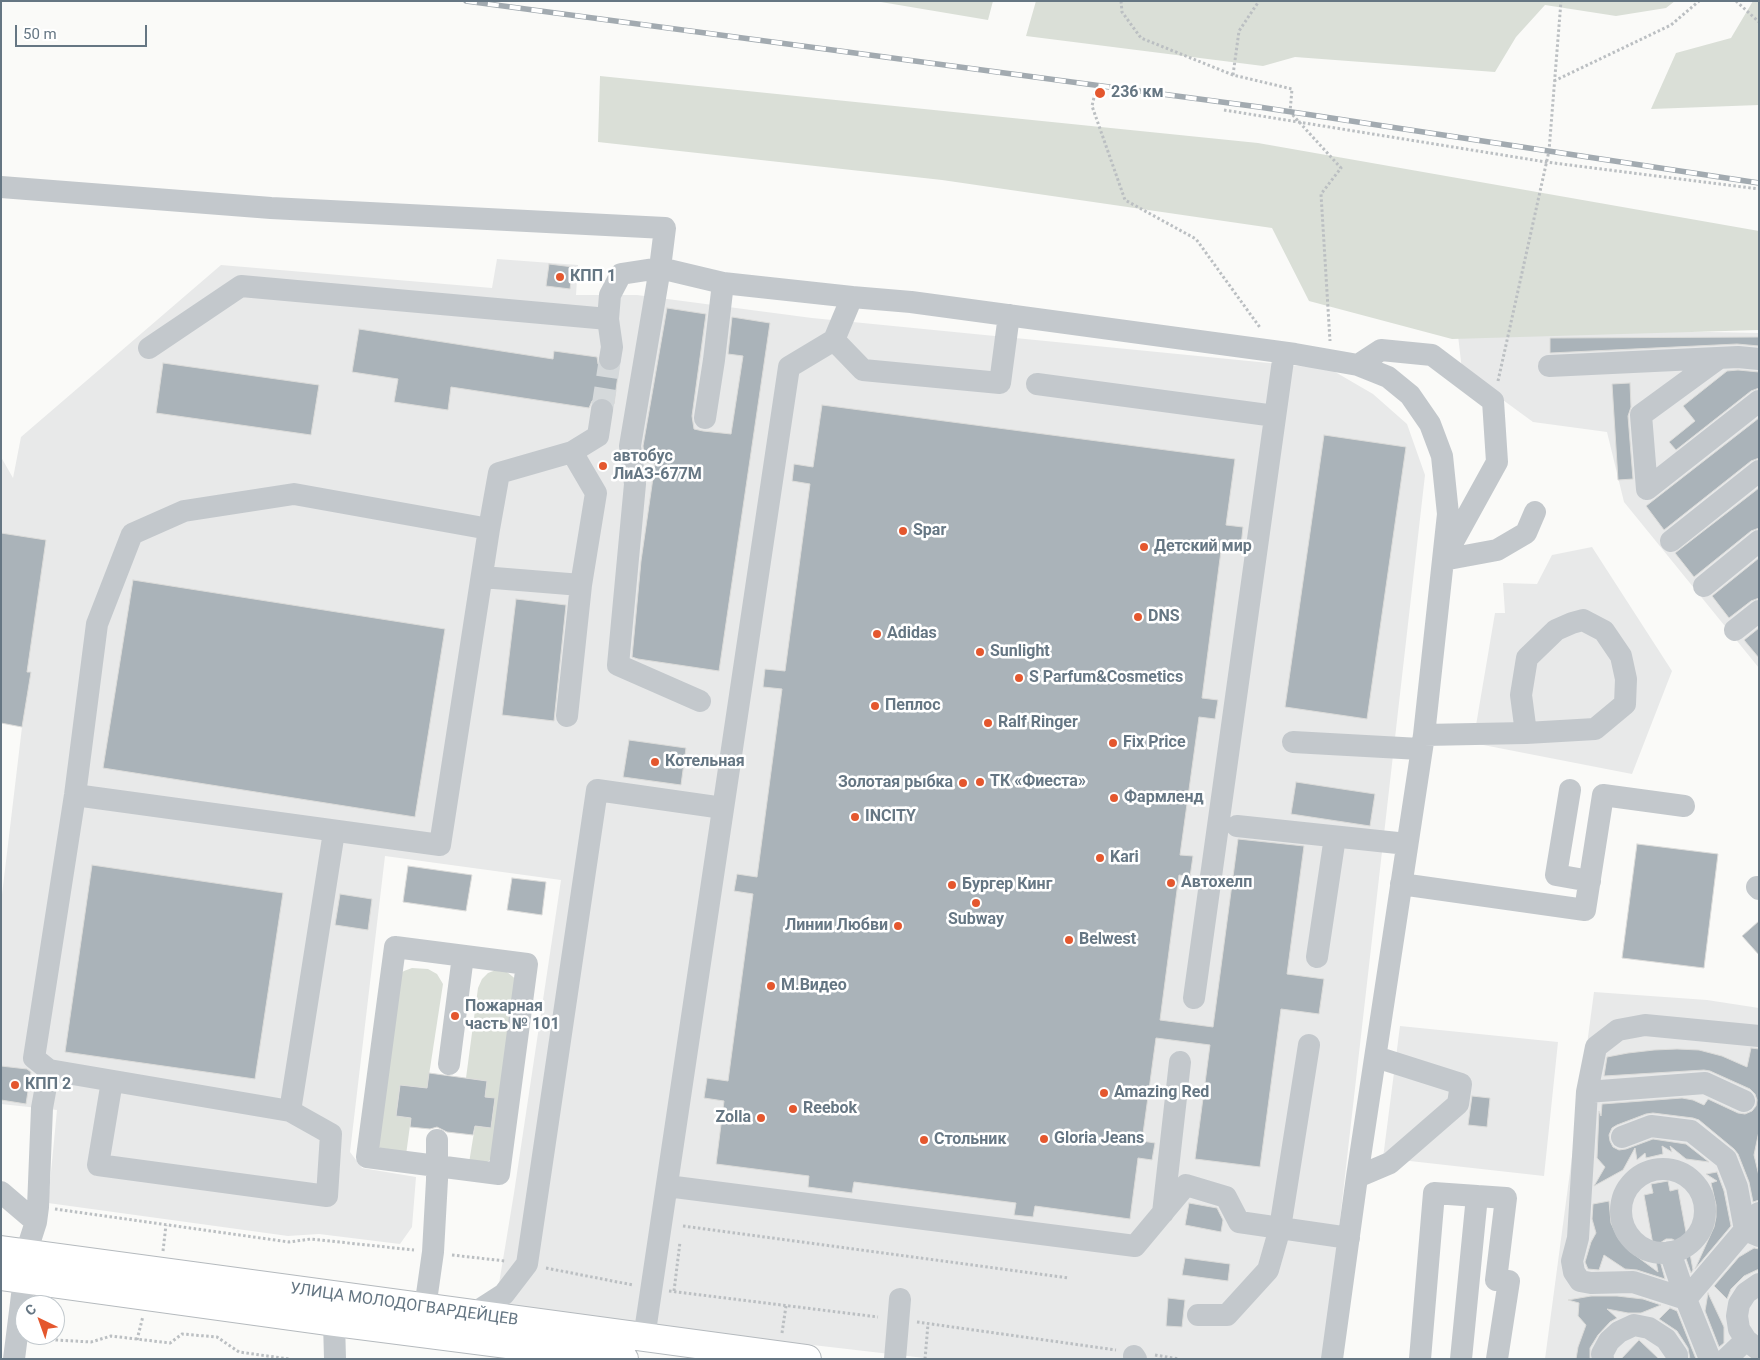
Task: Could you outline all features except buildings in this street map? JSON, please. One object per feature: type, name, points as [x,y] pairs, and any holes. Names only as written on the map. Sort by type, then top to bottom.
[{"type":"main road","name":"УЛИЦА МОЛОДОГВАРДЕЙЦЕВ","points":[[13,1265],[336,1309],[624,1359]]},
{"type":"main road","name":"УЛИЦА МОЛОДОГВАРДЕЙЦЕВ","points":[[336,1309],[425,1308],[806,1359]]},
{"type":"lane","points":[[1,187],[271,208],[665,228],[630,446],[635,484],[618,665],[700,701]]},
{"type":"lane","points":[[610,359],[612,347],[608,319],[610,295],[621,274],[660,268],[723,284],[911,302],[1331,360],[1358,365],[1388,377],[1410,395],[1430,424],[1442,456],[1448,514],[1422,742],[1357,1177],[1332,1359]]},
{"type":"lane","points":[[705,418],[723,284]]},
{"type":"lane","points":[[149,348],[241,286],[608,319]]},
{"type":"lane","points":[[644,1338],[789,367],[834,340],[852,297]]},
{"type":"lane","points":[[834,340],[863,370],[1000,383],[1009,315]]},
{"type":"lane","points":[[1358,365],[1381,350],[1432,354],[1493,401],[1496,462],[1443,560]]},
{"type":"lane","points":[[1194,998],[1275,416],[1276,352]]},
{"type":"lane","points":[[1549,366],[1738,357],[1759,359]]},
{"type":"lane","points":[[1719,358],[1641,415],[1647,489],[1759,401]]},
{"type":"lane","points":[[1037,384],[1275,416]]},
{"type":"lane","points":[[75,795],[334,832],[440,845],[498,473],[572,452],[598,436],[602,410]]},
{"type":"lane","points":[[567,716],[580,585],[596,493],[572,452]]},
{"type":"lane","points":[[1671,541],[1759,471]]},
{"type":"lane","points":[[112,1081],[98,1165],[326,1196],[331,1134],[290,1111],[49,1070],[34,1058],[75,795],[97,624],[132,534],[184,511],[294,494],[489,529]]},
{"type":"lane","points":[[1443,560],[1497,550],[1526,532],[1536,512]]},
{"type":"lane","points":[[1704,586],[1759,541]]},
{"type":"lane","points":[[482,577],[580,585]]},
{"type":"lane","points":[[1735,630],[1759,611]]},
{"type":"lane","points":[[1294,742],[1422,742],[1526,732],[1595,729],[1625,704],[1626,679],[1621,656],[1604,631],[1583,620],[1556,630],[1527,658],[1521,695],[1526,732]]},
{"type":"lane","points":[[473,1314],[504,1294],[527,1264],[597,790],[723,808]]},
{"type":"lane","points":[[1570,790],[1556,875],[1590,881]]},
{"type":"lane","points":[[1401,884],[1585,910],[1604,795],[1684,806]]},
{"type":"lane","points":[[1237,826],[1407,844]]},
{"type":"lane","points":[[290,1111],[334,832]]},
{"type":"lane","points":[[1317,957],[1335,837]]},
{"type":"lane","points":[[394,947],[526,964],[499,1174],[437,1166],[367,1157],[394,947]]},
{"type":"lane","points":[[449,1064],[463,956]]},
{"type":"lane","points":[[1686,1299],[1633,1282],[1591,1283],[1580,1281],[1574,1272],[1572,1261],[1578,1238],[1587,1092],[1596,1047],[1618,1030],[1645,1024],[1759,1036]]},
{"type":"lane","points":[[1198,1315],[1228,1315],[1268,1270],[1280,1228],[1309,1046]]},
{"type":"lane","points":[[1357,1177],[1390,1162],[1458,1104],[1461,1084],[1376,1057]]},
{"type":"lane","points":[[1163,1213],[1180,1062]]},
{"type":"lane","points":[[14,1359],[13,1265],[37,1214],[42,1108],[49,1070]]},
{"type":"lane","points":[[1587,1092],[1705,1083],[1744,1101]]},
{"type":"lane","points":[[1622,1137],[1651,1126],[1691,1131],[1726,1159],[1754,1226],[1686,1299]]},
{"type":"lane","points":[[425,1308],[433,1252],[437,1166],[436,1140]]},
{"type":"lane","points":[[666,1186],[1135,1246],[1186,1185],[1226,1198],[1239,1222],[1349,1238]]},
{"type":"lane","points":[[1,1192],[37,1214]]},
{"type":"lane","points":[[1420,1359],[1434,1193],[1506,1198],[1497,1359]]},
{"type":"lane","points":[[1461,1359],[1477,1196]]},
{"type":"lane","points":[[1670,1252],[1710,1359]]},
{"type":"lane","points":[[1726,1359],[1752,1345],[1739,1329],[1737,1316],[1739,1304],[1746,1293],[1759,1284]]},
{"type":"lane","points":[[335,1359],[336,1309]]},
{"type":"lane","points":[[895,1359],[899,1310]]},
{"type":"lane","points":[[1602,1359],[1602,1354],[1609,1341],[1619,1332],[1634,1325],[1649,1328],[1666,1339],[1677,1355],[1677,1359]]},
{"type":"path","points":[[1121,1],[1122,12],[1141,38],[1232,75],[1292,89],[1290,112],[1341,168],[1321,194],[1331,360]]},
{"type":"path","points":[[1232,75],[1239,31],[1259,1]]},
{"type":"path","points":[[1493,401],[1549,151],[1553,82],[1561,1]]},
{"type":"path","points":[[1553,82],[1671,25],[1699,1]]},
{"type":"path","points":[[1736,1],[1759,22]]},
{"type":"path","points":[[1095,93],[1092,106],[1125,200],[1196,239],[1276,352]]},
{"type":"path","points":[[1224,110],[1546,162],[1759,189]]},
{"type":"path","points":[[37,1214],[289,1242],[311,1239],[433,1252],[527,1264],[651,1289],[899,1310],[928,1324],[1137,1355],[1179,1359]]},
{"type":"path","points":[[674,1291],[683,1226],[1069,1278]]},
{"type":"path","points":[[925,1359],[928,1324]]},
{"type":"path","points":[[65,1341],[91,1342],[112,1336],[170,1343],[182,1334],[216,1338],[239,1352],[289,1359]]},
{"type":"shaded area","points":[[875,1],[993,1],[988,20]]},
{"type":"shaded area","points":[[1036,1],[1675,1],[1666,8],[1616,16],[1545,5],[1516,37],[1495,72],[1295,57],[1263,66],[1026,36]]},
{"type":"shaded area","points":[[1753,1],[1759,1],[1759,105],[1651,109],[1676,53],[1731,38]]},
{"type":"shaded area","points":[[600,76],[1258,143],[1759,231],[1759,330],[1452,339],[1309,301],[1272,228],[942,180],[598,142]]},
{"type":"shaded area","points":[[497,259],[578,265],[576,295],[637,295],[812,318],[1330,369],[1373,394],[1407,424],[1425,475],[1325,1351],[1322,1359],[933,1359],[495,1308],[561,880],[385,856],[350,1152],[362,1168],[416,1177],[412,1227],[400,1244],[319,1234],[288,1236],[48,1203],[57,1110],[1,1104],[1,903],[22,727],[1,723],[1,457],[13,478],[21,437],[221,265],[492,288]]},
{"type":"shaded area","points":[[1457,327],[1759,333],[1759,668],[1624,502],[1607,432],[1533,422],[1462,370]]},
{"type":"shaded area","points":[[1592,547],[1672,671],[1632,774],[1473,743],[1495,613],[1505,613],[1503,583],[1537,584],[1552,555]]},
{"type":"shaded area","points":[[412,968],[428,969],[437,974],[443,984],[427,1088],[400,1085],[396,1115],[411,1118],[406,1155],[381,1150],[377,1144],[398,975]]},
{"type":"shaded area","points":[[496,970],[507,972],[518,981],[493,1155],[489,1161],[483,1164],[469,1163],[475,1126],[491,1128],[495,1099],[485,1097],[487,1081],[466,1078],[478,988],[482,979],[488,973]]},
{"type":"shaded area","points":[[1594,992],[1707,1000],[1759,1008],[1759,1359],[1545,1359]]},
{"type":"shaded area","points":[[1400,1026],[1558,1042],[1544,1176],[1383,1158]]},
{"type":"tunnel","points":[[602,410],[610,359]]},
{"type":"railway","points":[[466,1],[1259,107],[1759,183]]},
{"type":"place","name":"236 км","points":[[1100,93]]},
{"type":"place","name":"КПП 1","points":[[560,277]]},
{"type":"place","name":"автобус ЛиАЗ-677М","points":[[603,466]]},
{"type":"place","name":"Spar","points":[[903,531]]},
{"type":"place","name":"Детский мир","points":[[1144,547]]},
{"type":"place","name":"DNS","points":[[1138,617]]},
{"type":"place","name":"Adidas","points":[[877,634]]},
{"type":"place","name":"Sunlight","points":[[980,652]]},
{"type":"place","name":"S Parfum&Cosmetics","points":[[1019,678]]},
{"type":"place","name":"Пеплос","points":[[875,706]]},
{"type":"place","name":"Ralf Ringer","points":[[988,723]]},
{"type":"place","name":"Fix Price","points":[[1113,743]]},
{"type":"place","name":"Котельная","points":[[655,762]]},
{"type":"place","name":"ТК «Фиеста»","points":[[980,782]]},
{"type":"place","name":"Золотая рыбка","points":[[963,783]]},
{"type":"place","name":"Фармленд","points":[[1114,798]]},
{"type":"place","name":"INCITY","points":[[855,817]]},
{"type":"place","name":"Kari","points":[[1100,858]]},
{"type":"place","name":"Автохелп","points":[[1171,883]]},
{"type":"place","name":"Бургер Кинг","points":[[952,885]]},
{"type":"place","name":"Subway","points":[[976,903]]},
{"type":"place","name":"Линии Любви","points":[[898,926]]},
{"type":"place","name":"Belwest","points":[[1069,940]]},
{"type":"place","name":"М.Видео","points":[[771,986]]},
{"type":"place","name":"Пожарная часть № 101","points":[[455,1016]]},
{"type":"place","name":"КПП 2","points":[[15,1085]]},
{"type":"place","name":"Amazing Red","points":[[1104,1093]]},
{"type":"place","name":"Reebok","points":[[793,1109]]},
{"type":"place","name":"Zolla","points":[[761,1118]]},
{"type":"place","name":"Gloria Jeans","points":[[1044,1139]]},
{"type":"place","name":"Стольник","points":[[924,1140]]}]
